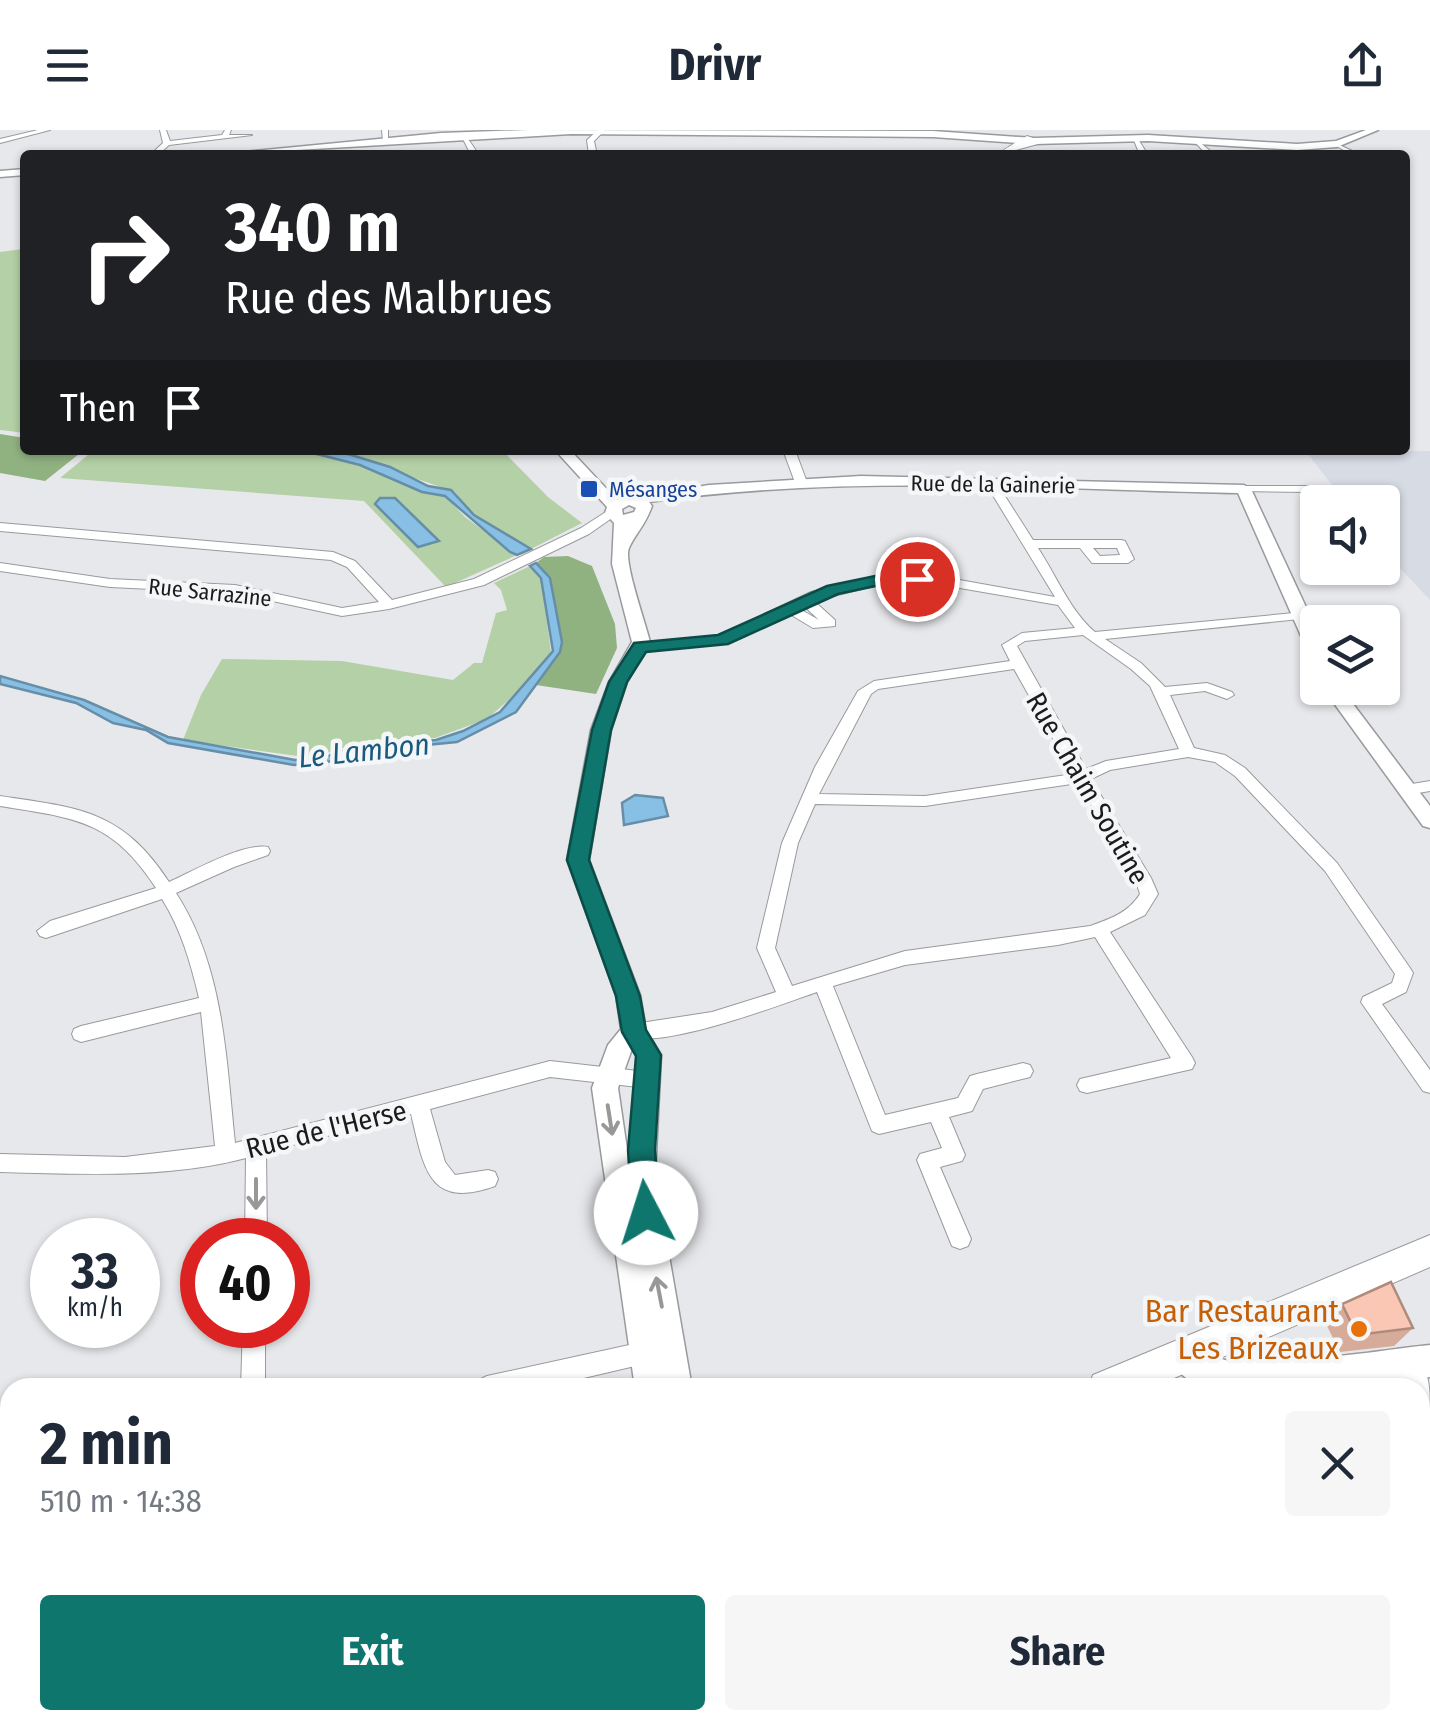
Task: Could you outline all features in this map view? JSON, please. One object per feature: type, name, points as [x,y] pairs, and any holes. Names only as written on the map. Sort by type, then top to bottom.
[{"type":"main road","points":[[1130,1378],[1430,1251]]},
{"type":"main road","points":[[1238,1333],[1249,1350],[1289,1372]]},
{"type":"main road","points":[[1184,1355],[1202,1372],[1217,1378]]},
{"type":"main road","points":[[1251,1378],[1418,1362]]},
{"type":"street","points":[[0,140],[48,130]]},
{"type":"street","points":[[162,130],[167,143]]},
{"type":"street","points":[[307,150],[386,136],[601,130],[1028,141],[1136,138],[1296,147],[1337,144],[1374,130]]},
{"type":"street","points":[[592,150],[590,140],[601,130]]},
{"type":"street","points":[[159,150],[167,143],[250,134]]},
{"type":"street","points":[[464,135],[472,150]]},
{"type":"street","points":[[1136,138],[1142,150]]},
{"type":"street","points":[[1005,150],[1028,141]]},
{"type":"street","points":[[1195,141],[1205,150]]},
{"type":"street","points":[[1337,144],[1348,150]]},
{"type":"street","points":[[567,455],[627,511],[620,564],[640,630],[640,647],[618,682],[602,730],[578,860],[628,996],[634,1032],[649,1055],[642,1175],[657,1350],[652,1378]]},
{"type":"street","points":[[791,455],[802,485]]},
{"type":"street","points":[[992,484],[1059,591],[1062,602],[1089,634],[1145,673],[1160,692],[1188,752]]},
{"type":"street","name":"Rue de la Gainerie","points":[[627,511],[678,495],[802,485],[1300,489]]},
{"type":"street","points":[[1089,634],[1300,615],[1244,489]]},
{"type":"street","name":"Rue Sarrazine","points":[[0,566],[110,583],[235,590],[342,612],[389,605],[479,582],[627,511]]},
{"type":"street","points":[[0,527],[333,556],[351,564],[389,605]]},
{"type":"street","points":[[1029,544],[1083,544]]},
{"type":"street","points":[[640,647],[722,640],[805,600],[850,585],[900,579],[1062,602]]},
{"type":"street","points":[[900,579],[911,606],[920,611],[923,606],[917,579]]},
{"type":"street","points":[[788,608],[818,624],[830,622],[805,600]]},
{"type":"street","name":"Rue Chaim Soutine","points":[[634,1032],[688,1024],[920,954],[1099,930],[1140,909],[1149,894],[1009,645],[1016,639],[1089,634]]},
{"type":"street","points":[[786,994],[766,948],[790,843],[838,737],[869,686],[1017,664]]},
{"type":"street","points":[[1160,692],[1208,687],[1227,696]]},
{"type":"street","points":[[1344,705],[1430,822]]},
{"type":"street","points":[[810,799],[925,801],[1082,777],[1106,766],[1188,752],[1220,758],[1240,772],[1347,888],[1404,973],[1400,986],[1370,1002],[1430,1085]]},
{"type":"street","points":[[1406,790],[1430,786]]},
{"type":"street","points":[[0,801],[72,813],[112,829],[126,840],[166,890],[188,926],[202,962],[226,1154]]},
{"type":"street","points":[[46,931],[71,917],[131,905],[233,858],[262,851]]},
{"type":"street","points":[[1087,1086],[1184,1063],[1099,930]]},
{"type":"street","points":[[823,984],[879,1125],[965,1106],[976,1082],[1023,1071]]},
{"type":"street","points":[[81,1034],[209,1003]]},
{"type":"street","points":[[634,1032],[620,1045],[608,1076],[606,1100],[657,1350],[672,1378]]},
{"type":"street","name":"Rue de l'Herse","points":[[0,1163],[126,1166],[226,1154],[550,1069],[647,1080]]},
{"type":"street","points":[[420,1106],[436,1168],[443,1179],[454,1185],[488,1180]]},
{"type":"street","points":[[938,1112],[956,1155],[927,1160],[960,1240]]},
{"type":"street","points":[[256,1148],[256,1218]]},
{"type":"street","points":[[253,1378],[254,1348]]},
{"type":"street","points":[[532,1378],[657,1350]]},
{"type":"shaded area","points":[[1410,451],[1430,451],[1430,600],[1400,568],[1400,485],[1332,485],[1309,455],[1410,455]]},
{"type":"green space","points":[[20,249],[20,432],[0,430],[0,252]]},
{"type":"green space","points":[[0,434],[20,437],[20,455],[78,455],[45,481],[0,473]]},
{"type":"green space","points":[[88,455],[321,455],[360,465],[422,492],[445,496],[465,517],[517,555],[446,587],[364,501],[60,478]]},
{"type":"green space","points":[[348,455],[507,455],[548,497],[582,523],[531,549],[474,515],[455,492]]},
{"type":"green space","points":[[568,556],[592,566],[615,624],[617,648],[596,694],[536,685],[560,652],[562,642],[550,579],[536,563],[544,557]]},
{"type":"green space","points":[[530,566],[541,578],[551,652],[529,682],[487,719],[435,738],[366,741],[312,758],[183,740],[201,695],[222,659],[342,661],[453,680],[474,663],[482,663],[496,613],[507,610],[501,590],[494,583]]},
{"type":"water","points":[[321,455],[351,455],[390,467],[428,486],[451,490],[474,515],[531,549],[517,555],[510,552],[445,496],[422,492],[360,465]]},
{"type":"water","points":[[380,498],[395,498],[439,541],[418,547],[375,504]]},
{"type":"water","name":"Le Lambon","points":[[536,563],[550,578],[562,642],[560,652],[516,712],[457,742],[364,751],[334,761],[294,765],[168,743],[146,730],[113,723],[76,703],[0,684],[0,676],[84,700],[168,737],[295,760],[321,758],[366,744],[436,740],[500,712],[553,651],[541,578],[530,566]]},
{"type":"water","points":[[635,795],[663,798],[668,816],[624,825],[622,803]]},
{"type":"building","points":[[1391,1282],[1413,1328],[1357,1335],[1342,1304]]},
{"type":"place","name":"Mésanges","points":[[589,489]]},
{"type":"place","name":"Bar Restaurant Les Brizeaux","points":[[1359,1329]]},
{"type":"route","points":[[646,1213],[641,1150],[649,1055],[634,1032],[628,996],[578,860],[602,730],[618,682],[640,647],[722,640],[833,590],[885,579],[917,579]]}]
